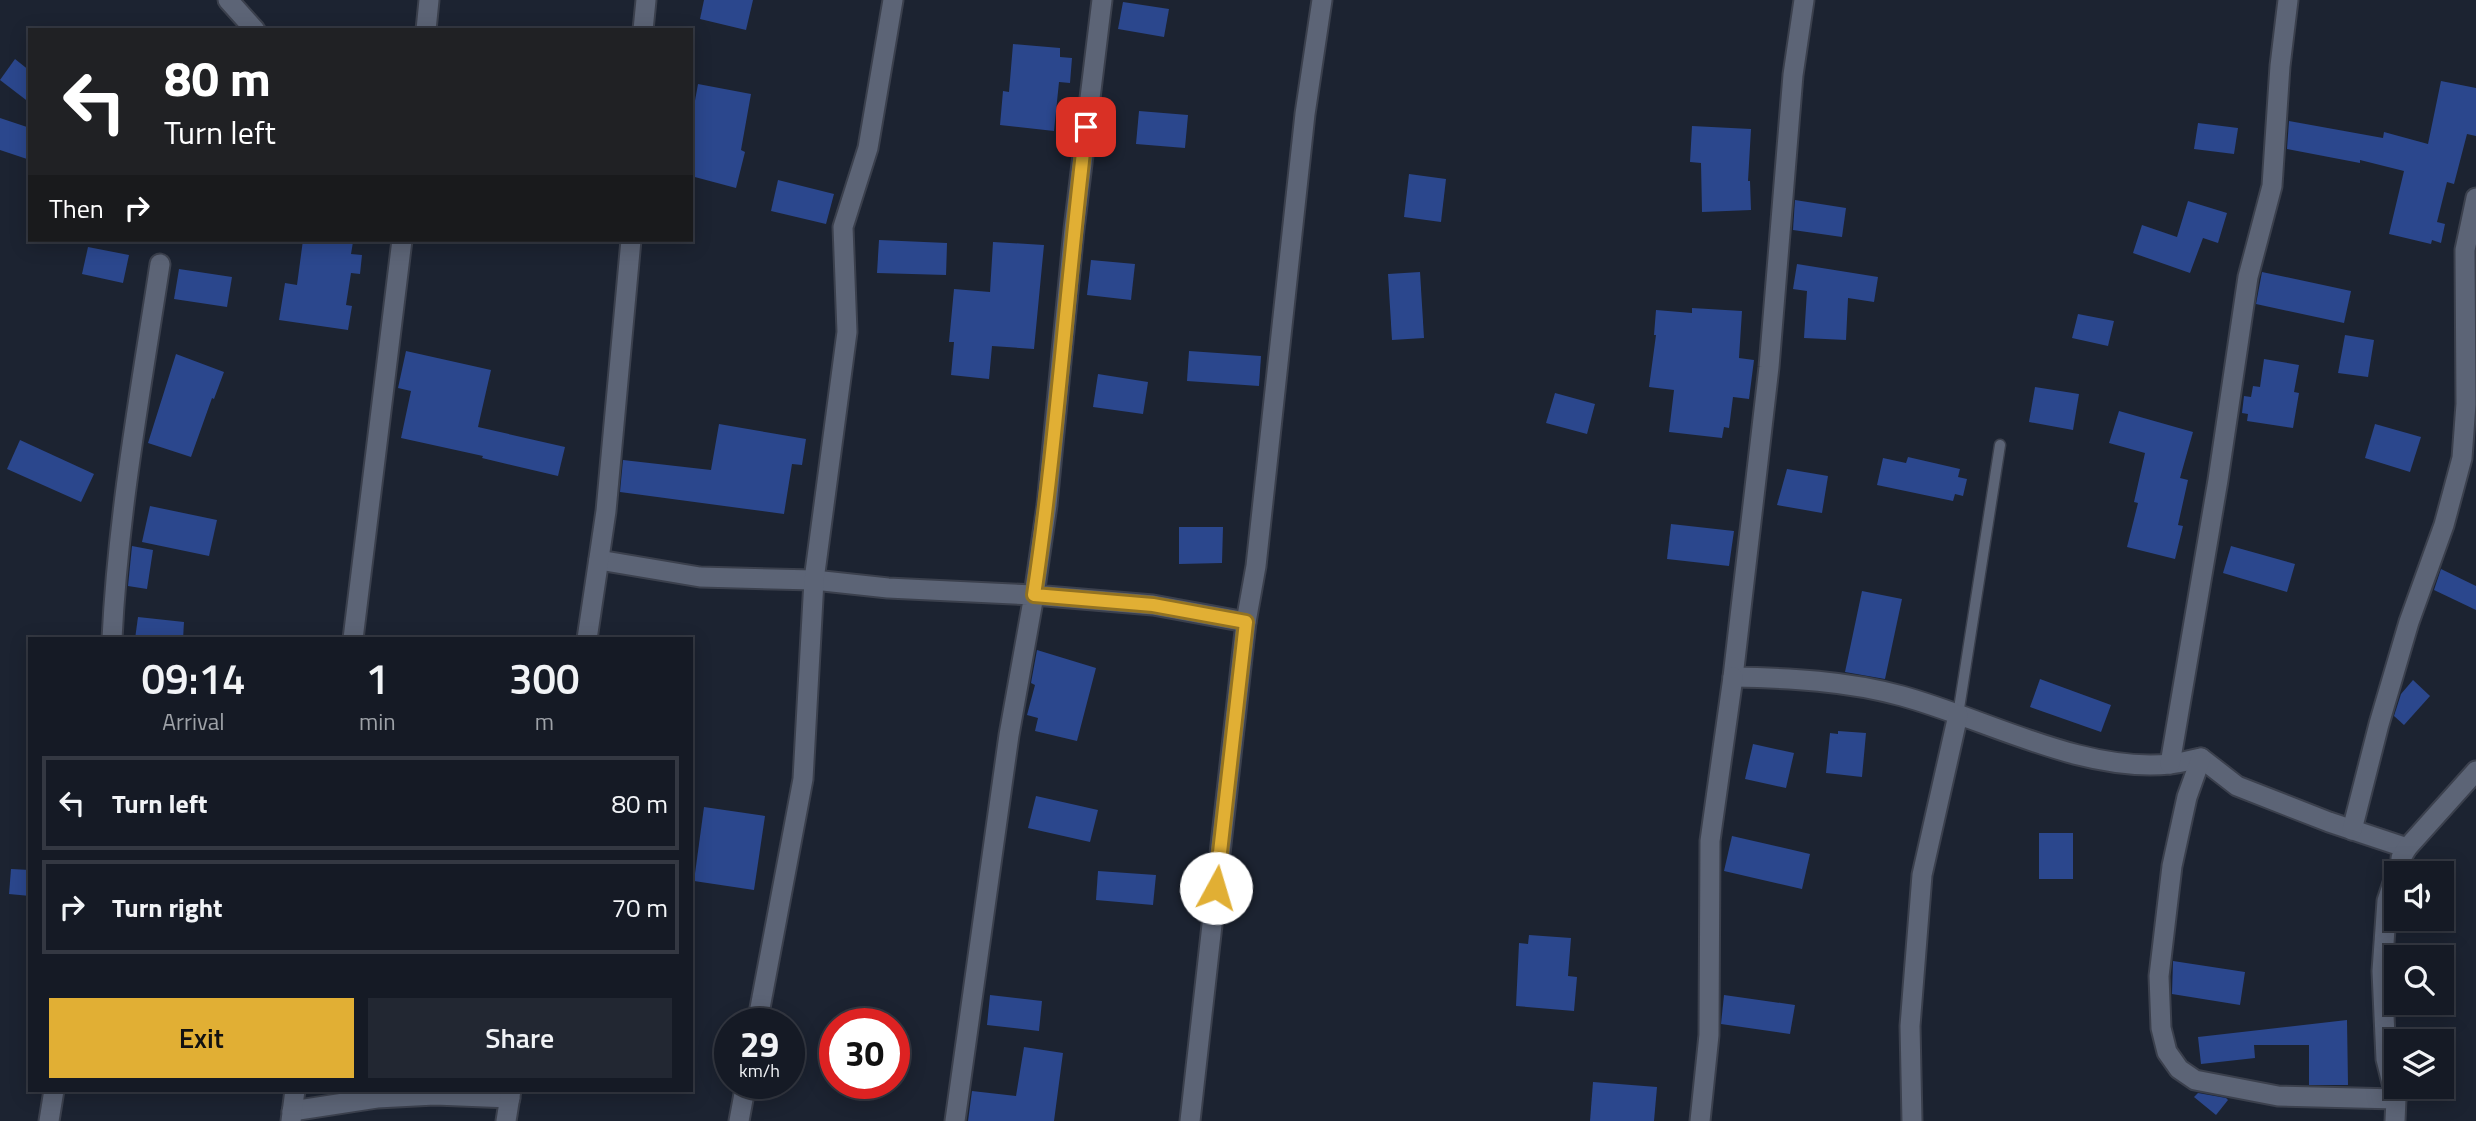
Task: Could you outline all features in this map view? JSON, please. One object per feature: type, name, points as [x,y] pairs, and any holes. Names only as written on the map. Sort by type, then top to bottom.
[{"type":"street","points":[[228,0],[254,28]]},
{"type":"street","points":[[425,28],[429,0]]},
{"type":"street","points":[[643,28],[646,0]]},
{"type":"street","points":[[760,1008],[803,779],[814,580],[847,332],[843,227],[868,148],[893,0]]},
{"type":"street","points":[[956,1121],[1009,735],[1047,505],[1074,229],[1102,0]]},
{"type":"street","points":[[1190,1121],[1246,622],[1256,566],[1304,127],[1322,0]]},
{"type":"street","points":[[1700,1121],[1709,1035],[1710,841],[1733,677],[1769,367],[1793,75],[1804,0]]},
{"type":"street","points":[[2170,764],[2218,480],[2248,277],[2272,186],[2280,66],[2288,0]]},
{"type":"street","points":[[2352,830],[2390,686],[2409,622],[2444,525],[2462,458],[2466,404],[2465,250],[2476,198]]},
{"type":"street","points":[[353,637],[402,242]]},
{"type":"street","points":[[587,637],[606,511],[631,242]]},
{"type":"street","points":[[112,637],[135,429],[160,264]]},
{"type":"street","points":[[599,560],[700,577],[814,580],[888,588],[1034,595],[1153,605],[1246,622]]},
{"type":"street","points":[[1733,677],[1828,681],[1902,696],[2035,742],[2091,757],[2130,763],[2170,764],[2201,758],[2237,786],[2407,848]]},
{"type":"street","points":[[1912,1121],[1910,1026],[1922,875],[1958,715]]},
{"type":"street","points":[[2201,758],[2187,797],[2168,893],[2159,976],[2161,1028],[2167,1052],[2179,1069],[2195,1080],[2278,1096],[2384,1099]]},
{"type":"street","points":[[2402,861],[2407,848],[2476,771]]},
{"type":"street","points":[[2385,931],[2382,971],[2385,1029]]},
{"type":"street","points":[[49,1121],[54,1092]]},
{"type":"street","points":[[295,1092],[291,1116],[377,1098],[510,1094],[506,1121]]},
{"type":"street","points":[[739,1121],[743,1099]]},
{"type":"street","points":[[2395,1121],[2396,1099]]},
{"type":"lane","points":[[1958,715],[2000,445]]},
{"type":"building","points":[[704,0],[753,0],[746,30],[700,19]]},
{"type":"building","points":[[1123,2],[1169,9],[1164,37],[1118,29]]},
{"type":"building","points":[[1013,44],[1060,48],[1060,57],[1072,58],[1070,83],[1059,82],[1054,131],[1000,125],[1003,91],[1009,92]]},
{"type":"building","points":[[15,59],[28,69],[28,101],[0,80]]},
{"type":"building","points":[[2441,81],[2476,88],[2476,136],[2467,134],[2454,184],[2447,182],[2437,222],[2445,224],[2441,243],[2432,240],[2431,244],[2389,234],[2404,171],[2360,160],[2360,163],[2287,149],[2289,121],[2383,138],[2384,132],[2428,144]]},
{"type":"building","points":[[698,84],[751,94],[741,150],[745,152],[736,188],[693,177],[693,112]]},
{"type":"building","points":[[1139,111],[1188,115],[1185,148],[1136,144]]},
{"type":"building","points":[[0,118],[28,127],[28,159],[0,150]]},
{"type":"building","points":[[2198,123],[2238,128],[2234,154],[2194,149]]},
{"type":"building","points":[[1692,126],[1751,129],[1748,181],[1751,210],[1702,212],[1701,163],[1690,162]]},
{"type":"building","points":[[1409,174],[1446,179],[1441,222],[1404,217]]},
{"type":"building","points":[[778,180],[834,194],[826,224],[771,211]]},
{"type":"building","points":[[1795,200],[1846,208],[1842,237],[1793,230]]},
{"type":"building","points":[[2188,201],[2227,213],[2218,243],[2203,238],[2190,273],[2133,253],[2142,225],[2177,237]]},
{"type":"building","points":[[879,240],[947,243],[946,275],[877,273]]},
{"type":"building","points":[[303,242],[353,242],[351,254],[362,255],[360,274],[351,273],[346,305],[352,306],[348,330],[279,320],[285,283],[297,285]]},
{"type":"building","points":[[993,242],[1044,245],[1034,349],[992,346],[989,379],[951,375],[954,342],[949,342],[954,289],[990,292]]},
{"type":"building","points":[[88,247],[129,255],[123,283],[82,274]]},
{"type":"building","points":[[1091,260],[1135,264],[1131,300],[1087,295]]},
{"type":"building","points":[[1797,264],[1878,277],[1874,302],[1848,298],[1846,340],[1804,338],[1807,291],[1793,289]]},
{"type":"building","points":[[179,269],[232,277],[227,307],[174,299]]},
{"type":"building","points":[[1420,272],[1424,338],[1392,340],[1388,274]]},
{"type":"building","points":[[2262,272],[2351,291],[2344,323],[2256,304]]},
{"type":"building","points":[[1692,308],[1742,311],[1739,358],[1754,360],[1749,399],[1733,397],[1729,428],[1724,427],[1722,438],[1669,432],[1674,390],[1649,387],[1656,335],[1656,310],[1692,313]]},
{"type":"building","points":[[2078,314],[2114,321],[2108,346],[2072,338]]},
{"type":"building","points":[[2345,335],[2374,340],[2368,377],[2338,373]]},
{"type":"building","points":[[406,351],[491,370],[478,427],[565,447],[558,476],[401,438],[411,391],[398,388]]},
{"type":"building","points":[[1189,351],[1261,356],[1259,386],[1187,381]]},
{"type":"building","points":[[176,354],[224,372],[191,457],[148,443]]},
{"type":"building","points":[[2264,359],[2299,365],[2294,392],[2299,393],[2293,428],[2247,421],[2248,414],[2242,413],[2244,396],[2251,397],[2253,386],[2260,387]]},
{"type":"building","points":[[1098,374],[1148,382],[1143,414],[1093,407]]},
{"type":"building","points":[[2035,387],[2079,394],[2073,430],[2029,422]]},
{"type":"building","points":[[1555,393],[1595,404],[1587,434],[1546,423]]},
{"type":"building","points":[[2119,411],[2193,432],[2180,478],[2188,480],[2178,525],[2183,526],[2175,559],[2127,547],[2138,503],[2134,502],[2145,453],[2109,443]]},
{"type":"building","points":[[719,424],[806,439],[802,465],[792,464],[784,514],[620,492],[623,460],[711,470]]},
{"type":"building","points":[[2375,424],[2421,437],[2410,472],[2365,458]]},
{"type":"building","points":[[20,440],[94,474],[81,502],[7,469]]},
{"type":"building","points":[[1908,457],[1960,469],[1958,477],[1967,479],[1963,496],[1955,494],[1953,501],[1877,485],[1883,458],[1906,463]]},
{"type":"building","points":[[1787,469],[1828,476],[1822,513],[1777,505]]},
{"type":"building","points":[[150,506],[217,520],[209,556],[142,542]]},
{"type":"building","points":[[1671,524],[1734,531],[1729,566],[1667,559]]},
{"type":"building","points":[[1179,527],[1223,527],[1222,563],[1179,564]]},
{"type":"building","points":[[132,546],[153,550],[147,589],[128,586]]},
{"type":"building","points":[[2231,546],[2295,564],[2287,592],[2223,573]]},
{"type":"building","points":[[2441,569],[2476,586],[2476,610],[2434,590]]},
{"type":"building","points":[[1862,591],[1902,599],[1885,679],[1845,672]]},
{"type":"building","points":[[138,617],[184,622],[183,637],[135,637]]},
{"type":"building","points":[[1037,650],[1096,668],[1077,741],[1035,731],[1038,718],[1027,715],[1035,685],[1031,683]]},
{"type":"building","points":[[2040,679],[2111,705],[2101,732],[2030,707]]},
{"type":"building","points":[[2413,680],[2430,696],[2404,725],[2394,716],[2401,694]]},
{"type":"building","points":[[1838,731],[1866,733],[1862,777],[1826,773],[1830,733],[1838,734]]},
{"type":"building","points":[[1753,744],[1794,753],[1786,788],[1745,779]]},
{"type":"building","points":[[1036,796],[1098,810],[1090,842],[1028,828]]},
{"type":"building","points":[[704,807],[765,816],[754,890],[694,881]]},
{"type":"building","points":[[2039,833],[2073,833],[2073,879],[2039,879]]},
{"type":"building","points":[[1732,836],[1810,854],[1802,889],[1724,871]]},
{"type":"building","points":[[11,869],[28,870],[28,896],[9,894]]},
{"type":"building","points":[[1098,871],[1156,875],[1153,905],[1096,900]]},
{"type":"building","points":[[1529,935],[1571,938],[1568,976],[1577,977],[1574,1011],[1516,1006],[1519,943],[1528,944]]},
{"type":"building","points":[[2173,961],[2245,972],[2240,1005],[2172,994]]},
{"type":"building","points":[[990,995],[1042,1001],[1039,1031],[987,1025]]},
{"type":"building","points":[[1724,995],[1795,1005],[1790,1034],[1721,1024]]},
{"type":"building","points":[[2347,1020],[2348,1085],[2309,1085],[2309,1045],[2254,1045],[2255,1058],[2201,1064],[2198,1037]]},
{"type":"building","points":[[1024,1047],[1063,1053],[1054,1121],[968,1121],[972,1091],[1016,1096]]},
{"type":"building","points":[[1593,1082],[1657,1087],[1654,1121],[1590,1121]]},
{"type":"building","points":[[2198,1093],[2228,1100],[2216,1115],[2194,1097]]},
{"type":"route","points":[[1086,127],[1047,505],[1034,595],[1153,605],[1246,622],[1216,888]]}]
